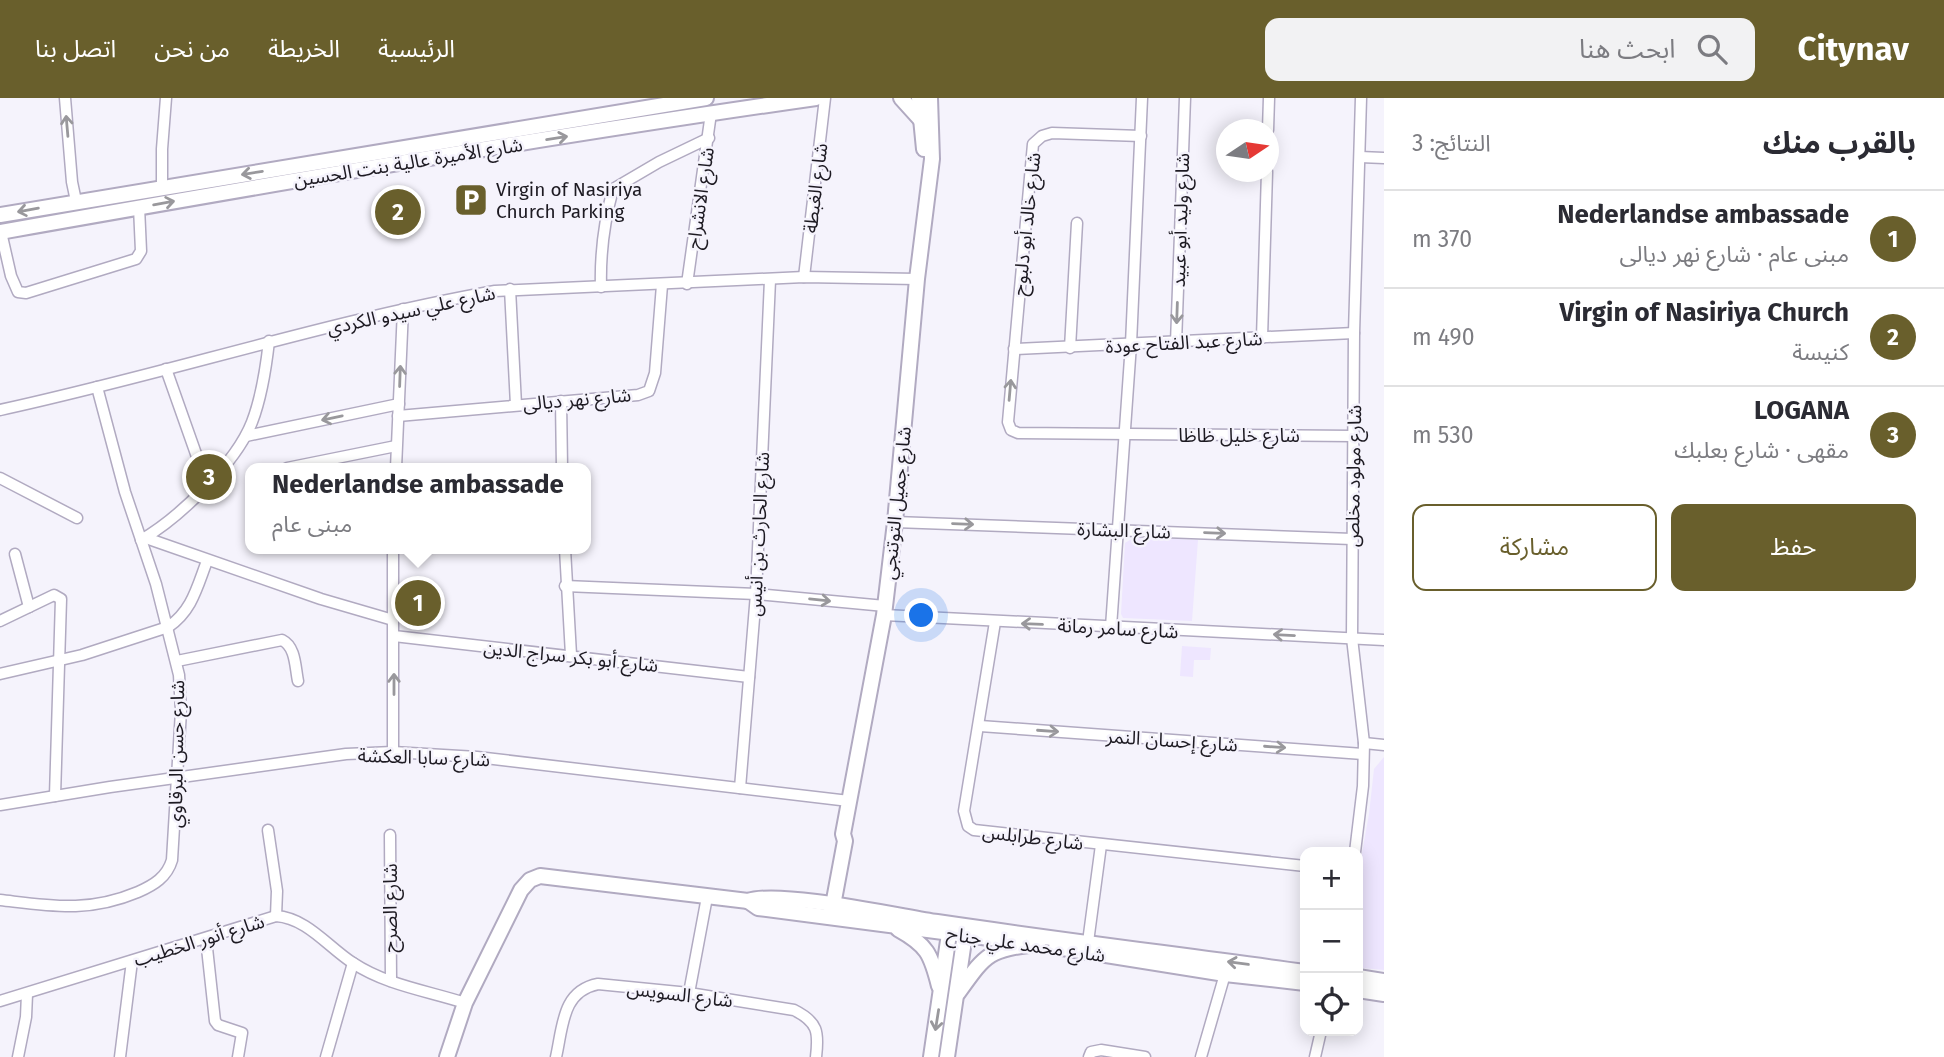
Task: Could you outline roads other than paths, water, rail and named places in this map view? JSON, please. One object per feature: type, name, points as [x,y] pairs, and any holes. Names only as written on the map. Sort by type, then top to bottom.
[{"type":"main road","name":"شارع الأميرة عالية بنت الحسين","points":[[0,215],[706,98]]},
{"type":"main road","name":"شارع الأميرة عالية بنت الحسين","points":[[1,232],[139,207],[816,98]]},
{"type":"main road","points":[[901,98],[920,119]]},
{"type":"main road","name":"شارع جميل التوتنجي","points":[[919,98],[925,155],[930,170]]},
{"type":"main road","name":"شارع جميل التوتنجي","points":[[827,910],[837,838],[843,834],[885,611],[916,279],[932,159],[930,98]]},
{"type":"main road","points":[[79,201],[84,217]]},
{"type":"main road","name":"شارع محمد علي جناح","points":[[465,1003],[521,890],[530,880],[540,876],[748,901],[758,908],[827,910],[965,931],[1088,942],[1300,971]]},
{"type":"main road","name":"شارع محمد علي جناح","points":[[827,910],[891,925],[950,929]]},
{"type":"main road","points":[[891,925],[925,947],[932,959],[941,994]]},
{"type":"main road","points":[[931,1057],[950,929]]},
{"type":"main road","points":[[947,1057],[965,931]]},
{"type":"main road","name":"شارع محمد علي جناح","points":[[965,931],[1225,974],[1300,982]]},
{"type":"main road","points":[[957,996],[977,967],[990,954],[1009,947],[1038,944]]},
{"type":"main road","points":[[1363,978],[1384,981]]},
{"type":"main road","points":[[1363,991],[1384,994]]},
{"type":"main road","points":[[447,1057],[465,1003]]},
{"type":"street","points":[[65,98],[72,182],[79,201]]},
{"type":"street","points":[[162,187],[166,98]]},
{"type":"street","name":"شارع الغبطة","points":[[804,277],[825,98]]},
{"type":"street","points":[[1111,627],[1131,344],[1142,98]]},
{"type":"street","name":"شارع وليد أبو عبيد","points":[[1176,342],[1185,98]]},
{"type":"street","points":[[1268,119],[1269,98]]},
{"type":"street","name":"شارع مولود مخلص","points":[[1356,847],[1363,786],[1364,748],[1352,638],[1354,333],[1360,98]]},
{"type":"street","name":"شارع الانشراح","points":[[687,284],[711,113]]},
{"type":"street","name":"شارع خالد أبو دلبوح","points":[[1125,434],[1018,433],[1011,430],[1008,422],[1033,144],[1042,136],[1052,133],[1141,136]]},
{"type":"street","points":[[601,287],[600,258],[612,189],[709,138]]},
{"type":"street","points":[[1360,157],[1384,158]]},
{"type":"street","points":[[1262,338],[1267,182]]},
{"type":"street","points":[[1,232],[13,284],[18,292],[26,293],[136,259],[141,251],[139,207]]},
{"type":"street","points":[[1070,348],[1077,223]]},
{"type":"street","name":"شارع علي سيدو الكردي","points":[[0,410],[402,309],[510,289],[687,284],[804,277],[916,279]]},
{"type":"street","name":"شارع الحارث بن أنيس","points":[[740,788],[756,594],[770,279]]},
{"type":"street","name":"شارع نهر ديالى","points":[[398,416],[649,391],[655,373],[662,285]]},
{"type":"street","points":[[510,289],[516,405]]},
{"type":"street","points":[[396,463],[402,309]]},
{"type":"street","name":"شارع عبد الفتاح عودة","points":[[1014,349],[1354,333]]},
{"type":"street","points":[[143,539],[207,485],[246,436],[260,395],[269,341]]},
{"type":"street","points":[[166,369],[207,485]]},
{"type":"street","name":"شارع حسن البرقاوي","points":[[0,900],[58,906],[94,906],[124,898],[160,879],[169,870],[172,860],[181,711],[177,661],[96,387]]},
{"type":"street","points":[[561,401],[562,463]]},
{"type":"street","points":[[246,436],[399,404]]},
{"type":"street","name":"شارع خليل ظاظا","points":[[1125,434],[1353,436]]},
{"type":"street","points":[[312,463],[396,446]]},
{"type":"street","points":[[0,478],[77,518]]},
{"type":"street","name":"شارع البشارة","points":[[895,522],[1352,539]]},
{"type":"street","points":[[143,539],[321,600],[393,620]]},
{"type":"street","points":[[15,554],[29,607]]},
{"type":"street","points":[[393,554],[393,752]]},
{"type":"street","points":[[565,554],[571,655]]},
{"type":"street","points":[[0,674],[60,660],[168,628],[179,620],[189,607],[207,561]]},
{"type":"street","name":"شارع سامر رمانة","points":[[565,586],[756,594],[995,622],[1384,640]]},
{"type":"street","points":[[0,621],[54,595],[61,600],[55,796]]},
{"type":"street","name":"شارع طرابلس","points":[[995,622],[964,811],[968,826],[974,830],[1300,865]]},
{"type":"street","name":"شارع أبو بكر سراج الدين","points":[[394,636],[749,677]]},
{"type":"street","points":[[177,661],[282,640],[291,648],[298,681]]},
{"type":"street","name":"شارع إحسان النمر","points":[[980,726],[1364,748],[1384,745]]},
{"type":"street","name":"شارع سابا العكشة","points":[[0,806],[346,754],[393,752],[477,757],[849,802]]},
{"type":"street","points":[[268,830],[276,891],[276,916]]},
{"type":"street","name":"شارع الصرح","points":[[390,835],[391,981]]},
{"type":"street","points":[[1088,942],[1101,845]]},
{"type":"street","points":[[689,993],[706,897]]},
{"type":"street","name":"شارع أنور الخطيب","points":[[0,1001],[276,916],[303,924],[353,963],[391,981],[465,1003]]},
{"type":"street","points":[[206,939],[215,1021],[218,1025],[241,1031],[243,1037],[238,1057]]},
{"type":"street","points":[[120,1057],[132,961]]},
{"type":"street","points":[[327,1057],[353,963]]},
{"type":"street","points":[[1201,1057],[1225,974]]},
{"type":"street","name":"شارع السويس","points":[[556,1057],[571,999],[585,987],[598,984],[689,993],[794,1010],[808,1017],[814,1025],[817,1035],[816,1057]]},
{"type":"street","points":[[18,1057],[25,1024],[27,994]]},
{"type":"street","points":[[1315,1057],[1320,1036]]},
{"type":"street","points":[[1090,1057],[1091,1052],[1101,1049],[1145,1057]]},
{"type":"place","name":"Virgin of Nasiriya Church Parking","points":[[471,200]]},
{"type":"place","name":"Virgin of Nasiriya Church","points":[[398,212]]},
{"type":"place","name":"LOGANA","points":[[209,477]]},
{"type":"place","name":"Nederlandse ambassade","points":[[418,603]]}]
